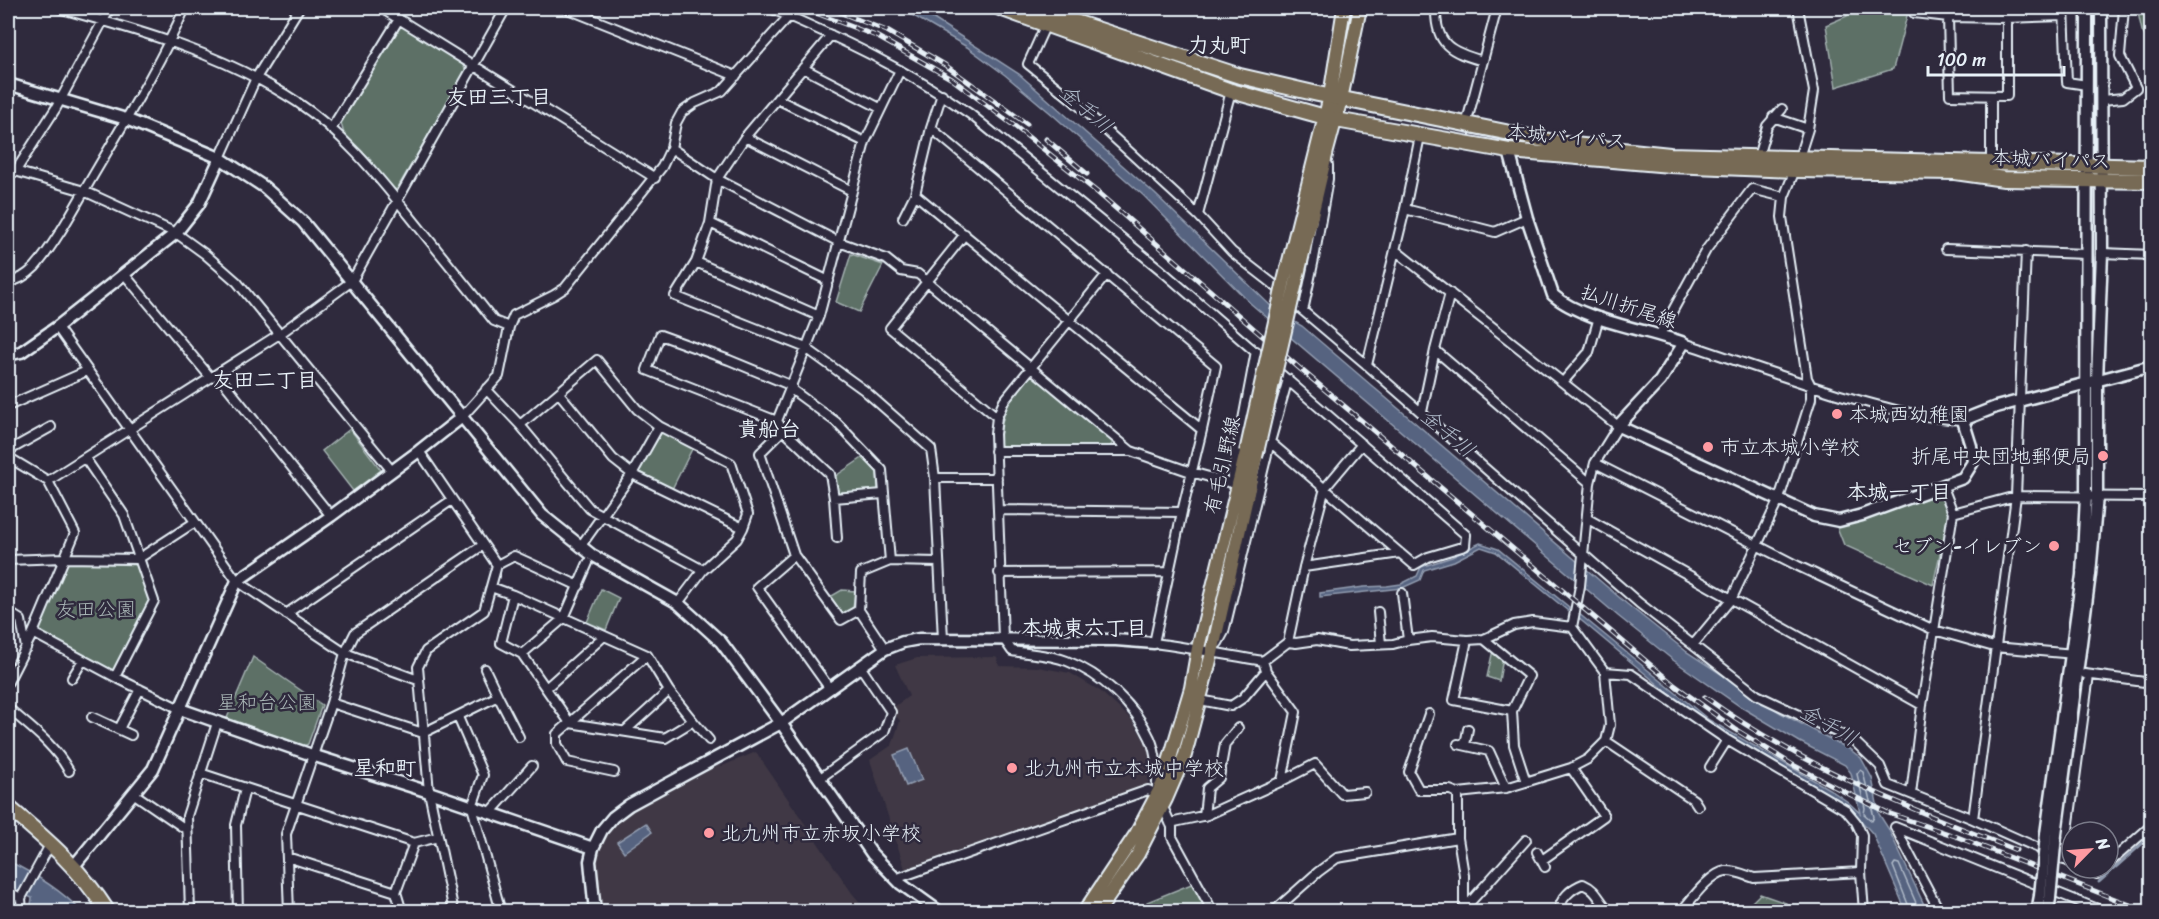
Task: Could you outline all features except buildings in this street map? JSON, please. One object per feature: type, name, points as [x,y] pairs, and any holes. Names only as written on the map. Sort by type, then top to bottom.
[{"type":"highway","name":"本城バイパス","points":[[1000,8],[1240,76],[1466,125],[1576,145],[1670,155],[1758,157],[1797,164],[1955,172],[2004,179],[2151,181]]},
{"type":"highway","name":"本城バイパス","points":[[1032,8],[1048,20],[1231,91],[1330,118],[1509,151],[1670,165],[1991,164],[2151,167]]},
{"type":"highway","points":[[8,807],[51,843],[74,866],[108,912]]},
{"type":"main road","name":"有毛引野線","points":[[1336,98],[1344,8]]},
{"type":"main road","name":"有毛引野線","points":[[1098,912],[1138,854],[1185,755],[1212,653],[1251,454],[1290,282],[1330,118],[1360,8]]},
{"type":"main road","name":"有毛引野線","points":[[1290,282],[1327,152],[1330,118]]},
{"type":"main road","name":"有毛引野線","points":[[1084,912],[1136,834],[1157,794],[1191,688],[1234,484],[1251,454]]},
{"type":"street","points":[[58,8],[170,40],[217,58],[298,103],[360,156],[494,321],[509,327]]},
{"type":"street","points":[[110,8],[59,100],[11,170],[84,191],[176,232],[205,254],[237,282],[281,333],[392,471]]},
{"type":"street","points":[[8,282],[16,281],[34,268],[84,191],[170,40],[185,8]]},
{"type":"street","points":[[8,356],[21,352],[125,275],[176,232],[199,204],[256,78],[297,10],[286,8]]},
{"type":"street","points":[[381,8],[655,178]]},
{"type":"street","points":[[48,481],[281,333],[352,281],[506,8]]},
{"type":"street","points":[[565,8],[736,76]]},
{"type":"street","points":[[770,8],[831,35],[900,70],[942,94],[970,114],[1152,262],[1256,351],[1466,535],[1465,546],[1414,565],[1270,442]]},
{"type":"street","points":[[1436,8],[1435,23],[1448,46],[1459,54],[1483,61]]},
{"type":"street","points":[[1466,125],[1497,8]]},
{"type":"street","points":[[1693,645],[1732,598],[1779,499],[1811,399],[1811,386],[1807,378],[1782,217],[1784,197],[1808,129],[1814,91],[1798,8]]},
{"type":"street","points":[[2087,8],[2087,166],[2095,181],[2102,254],[2092,381]]},
{"type":"street","points":[[2048,912],[2045,897],[2051,835],[2075,654],[2090,574],[2092,381],[2086,254],[2095,181],[2102,166],[2100,8]]},
{"type":"street","points":[[2102,100],[2123,98],[2136,88],[2120,56],[2124,8]]},
{"type":"street","points":[[1914,13],[1948,17],[2007,18],[2063,12],[2067,82],[2087,85]]},
{"type":"street","points":[[74,866],[153,769],[237,581],[331,516],[462,417],[499,376],[509,327],[514,315],[565,288],[655,178],[671,148],[676,123],[682,112],[722,91],[789,16]]},
{"type":"street","points":[[1948,17],[1950,95],[1991,96],[2007,96],[2007,18]]},
{"type":"street","points":[[331,129],[399,19]]},
{"type":"street","points":[[1048,20],[1028,64],[1074,101],[1198,215],[1232,252],[1367,364],[1638,603],[1757,695],[1853,740],[1880,766],[1888,785],[2060,858]]},
{"type":"street","points":[[831,35],[745,137],[717,179],[710,223],[696,262],[675,296],[806,348],[864,390],[931,448],[935,478],[943,639]]},
{"type":"street","points":[[803,68],[880,108]]},
{"type":"street","points":[[777,421],[819,316],[865,142],[900,70]]},
{"type":"street","points":[[8,84],[126,118],[220,158],[264,187],[303,222],[542,514],[580,547],[678,603],[721,642],[781,723],[872,854],[895,879],[940,912]]},
{"type":"street","points":[[1198,215],[1231,91]]},
{"type":"street","points":[[903,218],[915,194],[942,94]]},
{"type":"street","points":[[1991,96],[1991,164]]},
{"type":"street","points":[[777,99],[865,142]]},
{"type":"street","points":[[1758,157],[1767,126],[1782,109]]},
{"type":"street","points":[[1773,117],[1808,129]]},
{"type":"street","points":[[931,129],[1216,366],[1154,643]]},
{"type":"street","points":[[1367,364],[1405,209],[1420,136]]},
{"type":"street","points":[[745,137],[852,191]]},
{"type":"street","points":[[671,148],[717,179],[839,242],[886,259],[901,271],[918,274],[1131,451]]},
{"type":"street","name":"払川折尾線","points":[[1509,151],[1527,218],[1553,295],[1563,303],[1599,317],[1684,343],[1660,381],[1618,426]]},
{"type":"street","points":[[1303,311],[1328,180],[1327,152]]},
{"type":"street","points":[[1660,334],[1706,250],[1752,189],[1784,197]]},
{"type":"street","points":[[915,194],[1202,430]]},
{"type":"street","points":[[1405,209],[1494,232],[1527,218]]},
{"type":"street","points":[[710,223],[830,281]]},
{"type":"street","points":[[965,234],[890,328],[997,417]]},
{"type":"street","points":[[1946,249],[2086,254]]},
{"type":"street","points":[[1395,250],[1618,426],[1814,516],[1839,521],[1943,487],[1963,478],[1973,462],[1963,420]]},
{"type":"street","points":[[1972,819],[2016,496],[2026,251]]},
{"type":"street","points":[[2102,254],[2151,255]]},
{"type":"street","points":[[696,262],[819,316]]},
{"type":"street","points":[[1107,274],[1004,401],[997,417],[995,451],[1003,638],[1012,651],[1066,661],[1099,679],[1134,712],[1150,739],[1157,762],[1157,794],[1170,823],[1172,837],[1213,912]]},
{"type":"street","points":[[125,275],[214,376],[331,516]]},
{"type":"street","points":[[1422,412],[1450,293]]},
{"type":"street","points":[[1563,382],[1589,352],[1599,317]]},
{"type":"street","points":[[57,327],[237,581],[345,653],[418,680]]},
{"type":"street","points":[[837,538],[830,474],[783,430],[777,421],[647,370],[660,335],[729,360],[791,388],[836,422],[882,470],[890,561]]},
{"type":"street","points":[[1684,343],[1890,410],[1941,419],[1963,420],[1996,407],[2151,366]]},
{"type":"street","points":[[1435,350],[1590,483]]},
{"type":"street","points":[[995,451],[1131,451],[1234,484],[1256,351]]},
{"type":"street","points":[[520,425],[597,360],[637,409],[659,426],[732,463],[748,514],[743,528],[737,539],[703,570],[678,603]]},
{"type":"street","points":[[8,406],[87,371]]},
{"type":"street","points":[[1212,653],[1224,632],[1270,442],[1288,379]]},
{"type":"street","points":[[486,389],[520,425],[590,509],[703,570]]},
{"type":"street","points":[[559,393],[613,459],[632,474],[743,528]]},
{"type":"street","points":[[580,547],[632,474],[659,426]]},
{"type":"street","points":[[1572,627],[1580,586],[1590,483],[1595,463],[1618,426]]},
{"type":"street","points":[[8,451],[51,427]]},
{"type":"street","points":[[783,430],[760,453],[794,555],[841,620],[859,610]]},
{"type":"street","points":[[595,912],[590,861],[593,848],[606,824],[629,805],[781,723],[885,649],[911,640],[1003,638],[1116,640],[1198,648],[1212,653],[1263,661],[1288,642],[1304,567],[1325,488],[1362,444]]},
{"type":"street","points":[[419,451],[497,565]]},
{"type":"street","points":[[8,457],[48,481],[75,533],[33,633],[8,682]]},
{"type":"street","points":[[85,458],[124,515],[154,601],[115,677]]},
{"type":"street","points":[[1595,463],[1756,545],[1934,630],[1994,647],[2075,654]]},
{"type":"street","points":[[935,478],[997,478]]},
{"type":"street","points":[[1911,794],[1922,705],[1953,513],[1943,487]]},
{"type":"street","points":[[834,498],[883,494]]},
{"type":"street","points":[[1953,513],[2016,496],[2151,497]]},
{"type":"street","points":[[286,614],[452,500]]},
{"type":"street","points":[[998,510],[1182,512]]},
{"type":"street","points":[[1588,519],[1922,705]]},
{"type":"street","points":[[8,560],[138,559],[195,522]]},
{"type":"street","points":[[289,912],[286,834],[345,653],[356,633],[483,545]]},
{"type":"street","points":[[1304,567],[1400,553]]},
{"type":"street","points":[[794,555],[757,588],[830,689]]},
{"type":"street","points":[[454,912],[429,792],[418,667],[426,651],[484,611],[497,565],[514,556],[579,586]]},
{"type":"street","points":[[885,649],[859,610],[861,573],[890,561],[938,562]]},
{"type":"street","points":[[522,654],[564,618],[588,563]]},
{"type":"street","points":[[999,573],[1169,572]]},
{"type":"street","points":[[491,587],[647,654],[669,692],[709,740]]},
{"type":"street","points":[[1402,593],[1408,640]]},
{"type":"street","points":[[513,595],[501,643],[522,654],[570,723],[665,738],[693,721]]},
{"type":"street","points":[[1378,612],[1382,645]]},
{"type":"street","points":[[13,615],[21,620],[26,648]]},
{"type":"street","points":[[1288,642],[1317,640],[1349,646],[1382,645],[1432,637],[1484,639],[1514,625],[1533,622],[1572,627],[1605,672],[1610,725],[1606,741],[1588,759],[1571,768],[1506,788],[1458,793],[1450,790],[1419,790],[1409,772],[1429,714]]},
{"type":"street","points":[[33,633],[115,677],[217,723],[593,848]]},
{"type":"street","points":[[546,688],[604,636]]},
{"type":"street","points":[[1484,639],[1529,676],[1512,711],[1514,745],[1527,782]]},
{"type":"street","points":[[1467,640],[1454,700],[1512,711]]},
{"type":"street","points":[[614,772],[567,762],[557,744],[557,734],[647,654]]},
{"type":"street","points":[[2071,820],[2083,674],[2075,654]]},
{"type":"street","points":[[72,678],[83,660]]},
{"type":"street","points":[[1263,661],[1266,671],[1296,712],[1282,781]]},
{"type":"street","points":[[819,779],[884,732],[891,712],[860,666]]},
{"type":"street","points":[[2083,674],[2150,683],[2151,666]]},
{"type":"street","points":[[485,669],[519,737]]},
{"type":"street","points":[[1200,700],[1231,706],[1243,698],[1266,671]]},
{"type":"street","points":[[1605,672],[1631,674],[1727,740],[1846,810],[1856,822],[1862,835],[1861,872],[1864,912]]},
{"type":"street","points":[[2051,835],[2083,674]]},
{"type":"street","points":[[119,729],[140,689]]},
{"type":"street","points":[[625,731],[669,692]]},
{"type":"street","points":[[330,703],[423,733],[498,696]]},
{"type":"street","points":[[8,708],[48,741],[60,755],[69,771]]},
{"type":"street","points":[[93,717],[131,735]]},
{"type":"street","points":[[458,717],[483,775],[472,807],[501,912]]},
{"type":"street","points":[[190,912],[187,816],[217,723]]},
{"type":"street","points":[[1204,816],[1207,788],[1219,778],[1225,744],[1238,728]]},
{"type":"street","points":[[1468,729],[1462,744],[1489,750],[1506,788]]},
{"type":"street","points":[[1710,767],[1727,740]]},
{"type":"street","points":[[1606,741],[1694,800],[1698,806]]},
{"type":"street","points":[[1170,823],[1204,816],[1315,764],[1342,794],[1365,792]]},
{"type":"street","points":[[490,813],[532,766]]},
{"type":"street","points":[[1541,860],[1604,816],[1571,768]]},
{"type":"street","points":[[200,773],[414,843],[438,837]]},
{"type":"street","points":[[238,912],[236,825],[245,789]]},
{"type":"street","points":[[895,879],[1148,790],[1157,794]]},
{"type":"street","points":[[133,793],[187,830]]},
{"type":"street","points":[[1458,793],[1458,838],[1464,876],[1463,910]]},
{"type":"street","points":[[2120,853],[2151,825]]},
{"type":"street","points":[[1940,912],[1895,827],[2105,912]]},
{"type":"street","points":[[1273,912],[1337,858],[1458,838]]},
{"type":"street","points":[[1463,910],[1526,840]]},
{"type":"street","points":[[22,912],[21,898],[51,843]]},
{"type":"street","points":[[402,912],[396,892],[414,843]]},
{"type":"street","points":[[287,857],[396,892]]},
{"type":"street","points":[[1681,912],[1707,881],[1724,871],[1737,872],[1754,878],[1861,872]]},
{"type":"street","points":[[1559,912],[1559,906],[1573,888],[1583,884],[1594,889],[1603,906],[1611,912]]},
{"type":"street","points":[[8,892],[21,898]]},
{"type":"street","points":[[2037,912],[2045,897]]},
{"type":"shaded area","name":"北九州市立本城中学校","points":[[995,657],[999,666],[1038,667],[1070,673],[1100,691],[1132,720],[1150,755],[1152,775],[1146,786],[906,872],[870,760],[892,745],[900,721],[891,709],[909,696],[895,665],[917,658]]},
{"type":"shaded area","name":"北九州市立赤坂小学校","points":[[756,752],[852,893],[864,907],[855,912],[598,911],[595,859],[601,841],[613,825],[624,815],[719,765],[722,766]]},
{"type":"green space","points":[[1846,8],[1909,8],[1893,69],[1836,87],[1826,25],[1847,16]]},
{"type":"green space","points":[[2137,8],[2151,8],[2151,47],[2142,31]]},
{"type":"green space","points":[[399,26],[405,26],[462,64],[466,70],[397,189],[392,190],[369,158],[344,134],[341,123]]},
{"type":"green space","points":[[851,254],[883,265],[859,312],[836,302]]},
{"type":"green space","points":[[1032,374],[1113,442],[1110,447],[1000,447],[1000,435],[1007,407]]},
{"type":"green space","points":[[350,429],[381,470],[353,491],[322,451]]},
{"type":"green space","points":[[662,432],[693,447],[672,489],[638,471]]},
{"type":"green space","points":[[864,457],[877,472],[878,493],[841,495],[836,490],[834,477]]},
{"type":"green space","points":[[1939,493],[1949,514],[1933,585],[1844,545],[1837,527]]},
{"type":"green space","name":"友田公園","points":[[66,561],[137,565],[152,601],[115,673],[41,635],[39,630]]},
{"type":"green space","points":[[601,589],[619,598],[606,630],[587,622]]},
{"type":"green space","points":[[842,590],[855,591],[853,608],[846,615],[841,614],[830,597]]},
{"type":"green space","points":[[1493,650],[1503,658],[1499,681],[1487,677]]},
{"type":"green space","name":"星和台公園","points":[[253,657],[322,705],[308,744],[304,746],[227,718]]},
{"type":"green space","points":[[1194,883],[1207,911],[1144,912],[1147,902]]},
{"type":"green space","points":[[1760,894],[1786,903],[1788,911],[1743,911]]},
{"type":"water","points":[[900,8],[912,8],[926,14],[1019,74],[1155,194],[1277,312],[1302,326],[1627,604],[1687,652],[1781,713],[1849,749],[1861,758],[1872,778],[1879,814],[1888,828],[1927,911],[1906,911],[1873,834],[1847,805],[1713,726],[1684,706],[1577,617],[1578,613],[1709,720],[1829,789],[1860,813],[1851,773],[1845,765],[1800,742],[1741,707],[1673,660],[1618,616],[1250,303],[1144,196],[1054,116],[967,47]]},
{"type":"water","points":[[1480,543],[1498,549],[1569,607],[1568,611],[1496,552],[1481,547],[1454,561],[1424,570],[1420,580],[1402,588],[1320,597],[1320,593],[1401,584],[1417,576],[1421,567],[1452,557]]},
{"type":"water","points":[[909,749],[922,780],[906,786],[894,755]]},
{"type":"water","points":[[646,823],[652,832],[624,852],[617,842]]},
{"type":"water","points":[[8,861],[47,883],[81,911],[30,911],[32,898],[8,887]]},
{"type":"waterway","points":[[2099,882],[2152,835]]},
{"type":"railway","points":[[803,8],[876,36],[952,79],[1017,128],[1097,192],[1298,367],[1673,684],[1735,729],[1793,765],[1888,813],[1955,836],[2148,912]]},
{"type":"railway","points":[[829,8],[887,31],[945,65],[1027,124]]},
{"type":"railway","points":[[1046,139],[1087,174]]},
{"type":"railway","points":[[1705,697],[1741,722],[1817,765],[1856,784],[2016,850]]},
{"type":"place","name":"本城西幼稚園","points":[[1837,414]]},
{"type":"place","name":"市立本城小学校","points":[[1708,447]]},
{"type":"place","name":"折尾中央団地郵便局","points":[[2103,456]]},
{"type":"place","name":"セブン-イレブン","points":[[2054,546]]},
{"type":"place","name":"北九州市立本城中学校","points":[[1012,768]]},
{"type":"place","name":"北九州市立赤坂小学校","points":[[709,833]]},
{"type":"district","name":"力丸町","points":[[1219,45]]},
{"type":"district","name":"友田三丁目","points":[[499,97]]},
{"type":"district","name":"友田二丁目","points":[[265,380]]},
{"type":"district","name":"貴船台","points":[[769,429]]},
{"type":"district","name":"本城一丁目","points":[[1899,492]]},
{"type":"district","name":"本城東六丁目","points":[[1084,628]]},
{"type":"district","name":"星和町","points":[[385,768]]},
{"type":"water label","name":"金手川","points":[[1086,109]]},
{"type":"water label","name":"金手川","points":[[1448,433]]},
{"type":"water label","name":"金手川","points":[[1829,725]]}]
